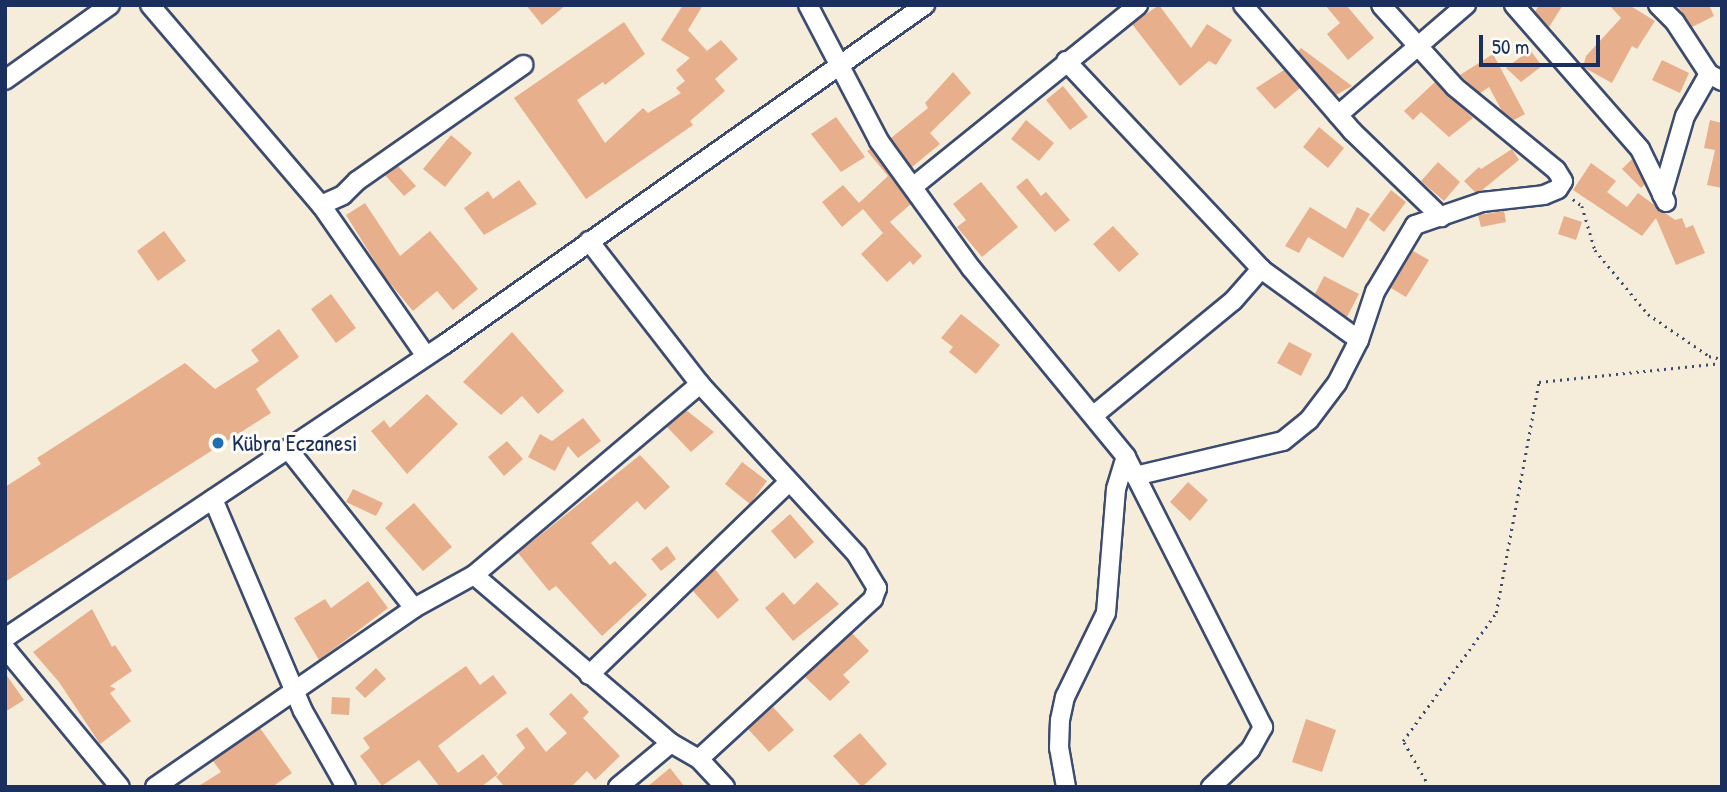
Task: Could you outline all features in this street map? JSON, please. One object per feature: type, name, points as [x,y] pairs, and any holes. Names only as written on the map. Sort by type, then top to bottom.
[{"type":"street","points":[[150,5],[321,205],[426,356]]},
{"type":"street","points":[[808,5],[836,66],[879,141],[971,268],[1126,457],[1263,727],[1250,750],[1211,787]]},
{"type":"street","points":[[5,638],[426,356],[925,5]]},
{"type":"street","points":[[914,186],[1138,5]]},
{"type":"street","points":[[1243,5],[1338,115],[1441,217]]},
{"type":"street","points":[[1135,476],[1283,441],[1309,420],[1337,383],[1359,340],[1375,292],[1415,225],[1482,202],[1558,190],[1563,181],[1556,170],[1455,87],[1381,5]]},
{"type":"street","points":[[1338,115],[1416,45],[1466,5]]},
{"type":"street","points":[[1514,5],[1640,149],[1664,198],[1685,116],[1716,78],[1675,22],[1658,5]]},
{"type":"street","points":[[5,80],[98,9]]},
{"type":"street","points":[[1066,61],[1261,269],[1359,340]]},
{"type":"street","points":[[321,205],[343,195],[357,181],[523,65]]},
{"type":"street","points":[[589,241],[700,384],[788,483],[857,555],[877,588],[873,600],[699,759]]},
{"type":"street","points":[[1094,415],[1233,301],[1261,269]]},
{"type":"street","points":[[155,787],[414,608],[474,575],[700,384]]},
{"type":"street","points":[[288,449],[414,608]]},
{"type":"street","points":[[1066,787],[1059,748],[1060,720],[1065,697],[1106,612],[1116,489],[1126,457]]},
{"type":"street","points":[[589,675],[788,483]]},
{"type":"street","points":[[213,499],[295,692],[346,787]]},
{"type":"street","points":[[474,575],[671,743],[699,759],[724,787]]},
{"type":"street","points":[[5,648],[120,787]]},
{"type":"street","points":[[618,787],[671,743]]},
{"type":"path","points":[[1558,190],[1582,206],[1595,250],[1648,314],[1709,356],[1722,361]]},
{"type":"path","points":[[1429,787],[1403,740],[1496,613],[1539,382],[1722,361]]},
{"type":"building","points":[[526,5],[566,5],[542,25]]},
{"type":"building","points":[[683,5],[703,5],[688,30],[707,51],[721,40],[738,59],[715,79],[725,91],[690,121],[693,125],[586,199],[514,98],[624,22],[645,54],[605,85],[603,82],[577,100],[605,143],[643,108],[648,113],[681,93],[676,88],[685,81],[676,70],[690,58],[661,40]]},
{"type":"building","points":[[1159,5],[1191,48],[1207,24],[1232,40],[1216,65],[1209,61],[1180,86],[1132,24]]},
{"type":"building","points":[[1325,5],[1346,5],[1374,38],[1348,60],[1327,34],[1340,23]]},
{"type":"building","points":[[1539,5],[1563,5],[1549,27],[1535,12]]},
{"type":"building","points":[[1609,5],[1629,5],[1655,21],[1637,49],[1632,46],[1612,83],[1583,67],[1586,56],[1621,18]]},
{"type":"building","points":[[1677,5],[1709,5],[1714,16],[1692,27]]},
{"type":"building","points":[[1301,48],[1352,86],[1336,95],[1298,51]]},
{"type":"building","points":[[1530,50],[1542,66],[1521,82],[1506,68]]},
{"type":"building","points":[[1493,54],[1525,114],[1514,120],[1502,111],[1489,87],[1480,93],[1460,75]]},
{"type":"building","points":[[1662,60],[1689,73],[1680,93],[1652,80]]},
{"type":"building","points":[[1284,70],[1300,88],[1275,109],[1256,88]]},
{"type":"building","points":[[953,72],[971,93],[930,133],[940,144],[912,167],[891,138],[928,108],[925,103]]},
{"type":"building","points":[[1435,82],[1473,118],[1449,137],[1421,112],[1413,120],[1404,111]]},
{"type":"building","points":[[1063,86],[1088,117],[1070,130],[1046,100]]},
{"type":"building","points":[[836,117],[865,157],[841,172],[811,134]]},
{"type":"building","points":[[1026,120],[1054,143],[1039,161],[1011,139]]},
{"type":"building","points":[[1710,120],[1722,123],[1722,188],[1707,185],[1715,150],[1704,148]]},
{"type":"building","points":[[1319,127],[1344,148],[1328,168],[1303,147]]},
{"type":"building","points":[[451,135],[472,153],[445,187],[423,169]]},
{"type":"building","points":[[871,149],[911,204],[890,222],[922,256],[913,265],[910,261],[887,282],[861,254],[883,233],[863,209],[842,227],[822,202],[843,185],[859,203],[888,176],[867,151]]},
{"type":"building","points":[[1512,149],[1519,160],[1481,191],[1475,192],[1464,181],[1479,167],[1481,169]]},
{"type":"building","points":[[1632,159],[1645,184],[1641,188],[1622,169]]},
{"type":"building","points":[[1438,162],[1460,182],[1444,201],[1421,181]]},
{"type":"building","points":[[1591,163],[1616,181],[1607,192],[1627,207],[1638,193],[1675,220],[1682,218],[1686,228],[1693,225],[1705,253],[1676,265],[1656,218],[1642,236],[1573,190]]},
{"type":"building","points":[[398,166],[416,186],[404,196],[385,175]]},
{"type":"building","points":[[1027,178],[1041,196],[1046,192],[1070,220],[1055,232],[1016,187]]},
{"type":"building","points":[[519,180],[537,204],[484,235],[464,208],[488,191],[493,199]]},
{"type":"building","points":[[981,182],[1018,227],[982,257],[957,227],[966,220],[953,204]]},
{"type":"building","points":[[1391,190],[1406,202],[1384,232],[1369,220]]},
{"type":"building","points":[[365,203],[400,256],[430,231],[478,289],[453,310],[437,291],[413,311],[384,276],[346,215]]},
{"type":"building","points":[[1310,207],[1346,229],[1357,207],[1370,214],[1343,258],[1308,237],[1299,253],[1285,246]]},
{"type":"building","points":[[1504,211],[1506,222],[1481,227],[1478,215]]},
{"type":"building","points":[[1564,216],[1582,222],[1576,240],[1558,234]]},
{"type":"building","points":[[1113,226],[1139,254],[1119,272],[1093,244]]},
{"type":"building","points":[[164,231],[186,261],[158,281],[137,251]]},
{"type":"building","points":[[1413,251],[1429,260],[1406,297],[1391,288]]},
{"type":"building","points":[[1324,276],[1359,294],[1347,317],[1315,294]]},
{"type":"building","points":[[331,294],[356,328],[336,343],[311,309]]},
{"type":"building","points":[[961,314],[1000,345],[976,374],[949,352],[953,347],[941,338]]},
{"type":"building","points":[[279,329],[299,357],[256,389],[271,413],[5,582],[5,487],[41,464],[37,458],[185,363],[215,389],[259,361],[251,350]]},
{"type":"building","points":[[512,332],[564,391],[538,414],[522,396],[501,415],[463,382]]},
{"type":"building","points":[[1289,342],[1312,354],[1301,376],[1277,363]]},
{"type":"building","points":[[427,394],[458,424],[407,474],[371,431],[384,420],[390,428]]},
{"type":"building","points":[[686,410],[714,432],[691,452],[667,427]]},
{"type":"building","points":[[583,418],[601,441],[578,458],[568,446],[555,471],[528,457],[540,434],[552,441]]},
{"type":"building","points":[[507,441],[523,459],[504,476],[488,457]]},
{"type":"building","points":[[640,455],[670,487],[645,510],[637,501],[591,543],[610,565],[615,561],[647,595],[602,636],[556,586],[549,591],[518,553]]},
{"type":"building","points":[[742,462],[767,481],[750,504],[725,484]]},
{"type":"building","points":[[1188,482],[1208,500],[1190,521],[1170,502]]},
{"type":"building","points":[[353,489],[383,503],[376,516],[346,502]]},
{"type":"building","points":[[414,503],[452,547],[423,571],[385,528]]},
{"type":"building","points":[[790,514],[814,542],[795,559],[771,531]]},
{"type":"building","points":[[667,546],[676,559],[661,571],[651,559]]},
{"type":"building","points":[[715,569],[739,600],[718,619],[693,591]]},
{"type":"building","points":[[368,581],[388,608],[319,660],[294,618],[325,599],[331,608]]},
{"type":"building","points":[[817,582],[839,604],[793,641],[765,608],[783,592],[794,605]]},
{"type":"building","points":[[92,609],[112,647],[115,645],[132,671],[110,686],[116,689],[110,693],[131,721],[100,744],[59,682],[33,652]]},
{"type":"building","points":[[852,633],[869,651],[843,675],[850,682],[830,701],[805,677]]},
{"type":"building","points":[[466,666],[480,685],[493,675],[507,693],[438,746],[458,773],[483,754],[498,774],[481,787],[440,787],[419,760],[382,786],[360,756],[370,748],[363,738]]},
{"type":"building","points":[[376,668],[386,679],[365,698],[355,688]]},
{"type":"building","points":[[5,673],[24,700],[5,712]]},
{"type":"building","points":[[571,693],[589,712],[583,718],[620,756],[595,780],[587,771],[571,787],[505,787],[496,777],[525,748],[516,735],[527,727],[546,752],[567,733],[549,714]]},
{"type":"building","points":[[332,697],[350,698],[349,715],[331,714]]},
{"type":"building","points":[[773,707],[794,730],[769,752],[748,729]]},
{"type":"building","points":[[1306,719],[1336,730],[1322,772],[1292,762]]},
{"type":"building","points":[[260,728],[292,773],[272,787],[197,787],[221,772],[213,761]]},
{"type":"building","points":[[860,733],[887,764],[862,787],[833,756]]},
{"type":"building","points":[[670,768],[685,787],[647,787]]},
{"type":"place","name":"Kübra Eczanesi","points":[[218,443]]}]
